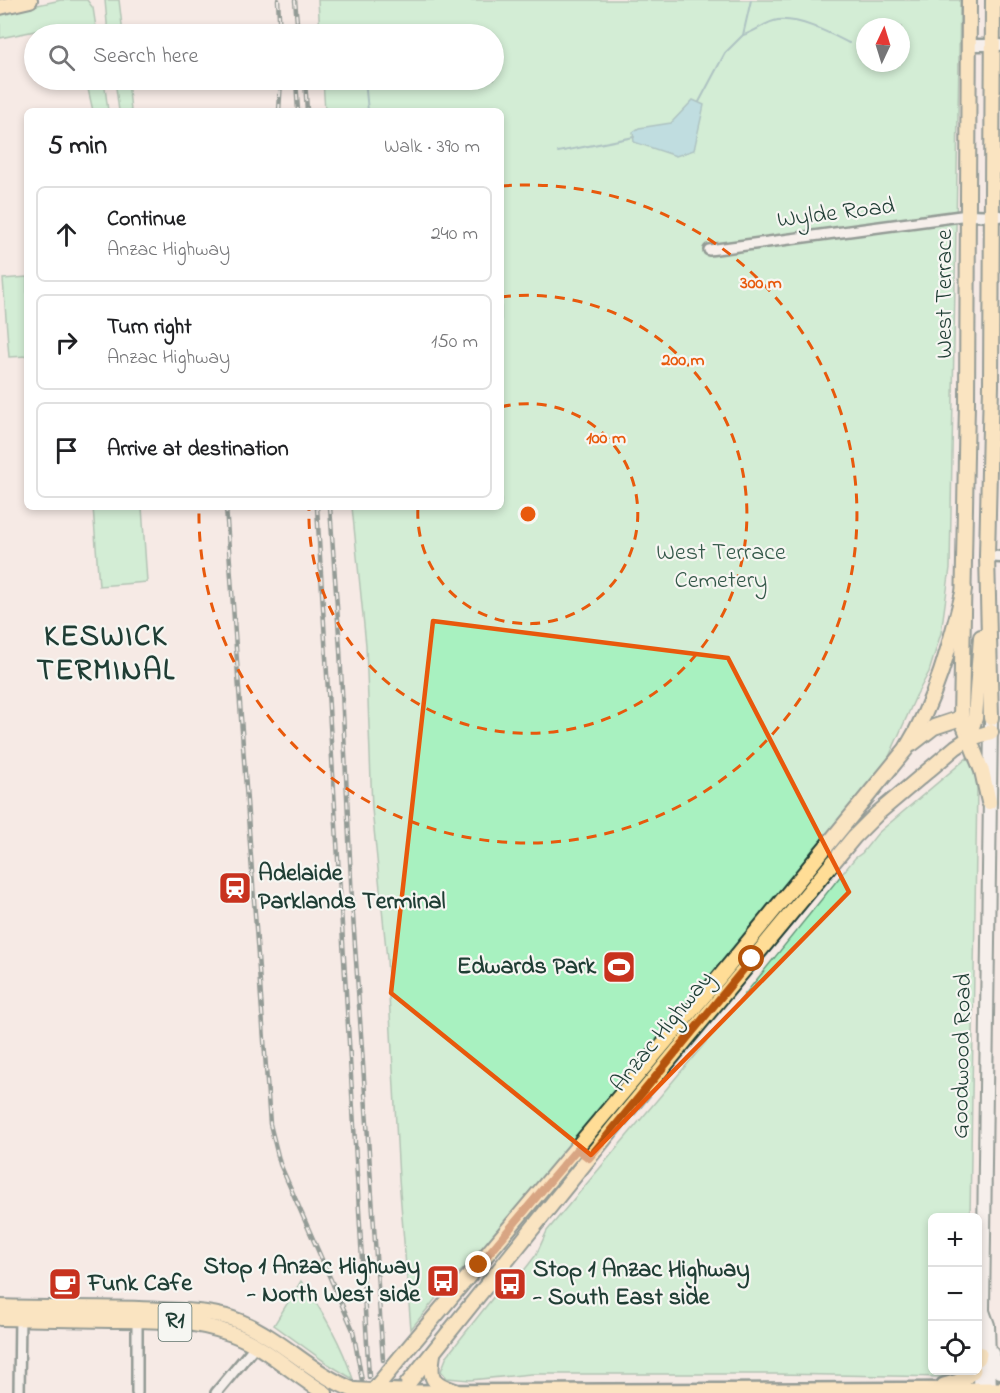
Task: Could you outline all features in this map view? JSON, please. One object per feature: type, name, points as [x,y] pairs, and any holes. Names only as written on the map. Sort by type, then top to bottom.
[{"type":"highway","points":[[926,1390],[959,1382],[968,1375]]},
{"type":"highway","name":"R1","points":[[372,1392],[987,1391]]},
{"type":"main road","points":[[0,7],[30,0]]},
{"type":"main road","name":"West Terrace","points":[[968,739],[964,589],[969,0]]},
{"type":"main road","name":"West Terrace","points":[[993,0],[996,45],[995,718]]},
{"type":"main road","points":[[967,385],[996,386]]},
{"type":"main road","name":"West Terrace","points":[[968,718],[994,556]]},
{"type":"main road","name":"West Terrace","points":[[906,749],[923,718],[942,672],[964,589]]},
{"type":"main road","points":[[906,749],[934,727],[968,718],[995,718]]},
{"type":"main road","name":"Goodwood Road","points":[[981,1321],[990,756],[997,735],[995,718]]},
{"type":"main road","name":"Anzac Highway","points":[[406,1391],[432,1354],[589,1158],[854,837],[889,804],[968,739],[997,735]]},
{"type":"main road","name":"Goodwood Road","points":[[968,739],[982,771],[989,802]]},
{"type":"main road","name":"Anzac Highway","points":[[372,1392],[577,1149],[906,749]]},
{"type":"main road","points":[[577,1149],[589,1158]]},
{"type":"main road","name":"R1","points":[[0,1307],[20,1313]]},
{"type":"main road","name":"R1","points":[[0,1318],[20,1313],[204,1312],[241,1322],[281,1362],[325,1393]]},
{"type":"main road","name":"R1","points":[[258,1340],[295,1354],[337,1384],[354,1390],[372,1392]]},
{"type":"main road","points":[[982,1352],[1000,1372]]},
{"type":"main road","name":"Goodwood Road","points":[[982,1352],[987,1391]]},
{"type":"main road","points":[[432,1354],[430,1371],[432,1378],[440,1386],[460,1393]]},
{"type":"street","points":[[969,45],[996,45]]},
{"type":"street","points":[[968,215],[996,216]]},
{"type":"street","name":"Wylde Road","points":[[709,250],[968,215]]},
{"type":"street","points":[[19,1393],[20,1313]]},
{"type":"street","points":[[137,1314],[137,1393]]},
{"type":"street","points":[[216,1393],[258,1340]]},
{"type":"highlighted area","points":[[433,621],[728,658],[849,892],[591,1155],[391,993]]},
{"type":"green space","points":[[61,0],[87,0],[93,8],[95,24],[24,24],[24,33],[0,38],[0,13]]},
{"type":"green space","points":[[105,0],[119,0],[122,24],[107,24]]},
{"type":"green space","name":"West Terrace Cemetery","points":[[318,0],[960,0],[950,568],[941,633],[929,672],[884,768],[477,1259],[453,1277],[411,1329],[399,1179],[387,959],[372,809],[366,645],[352,510],[504,510],[504,108],[325,108],[324,90],[504,90],[504,24],[319,24]]},
{"type":"green space","points":[[88,90],[105,90],[108,108],[92,108]]},
{"type":"green space","points":[[116,90],[129,90],[131,108],[119,108]]},
{"type":"green space","points":[[24,277],[24,356],[9,357],[3,279]]},
{"type":"green space","points":[[93,510],[142,510],[147,582],[99,586]]},
{"type":"green space","points":[[967,758],[975,771],[977,787],[970,1213],[928,1213],[928,1375],[952,1375],[948,1377],[531,1374],[470,1380],[447,1378],[441,1371],[447,1356],[499,1290],[512,1286],[536,1255],[547,1231],[878,833]]},
{"type":"green space","points":[[301,1281],[331,1328],[353,1379],[274,1325]]},
{"type":"water","points":[[693,100],[704,105],[694,150],[676,156],[634,142],[633,132],[639,128],[671,123]]},
{"type":"waterway","points":[[699,102],[725,53],[743,35],[751,0]]},
{"type":"waterway","points":[[743,35],[765,24],[787,20],[815,27],[849,43]]},
{"type":"waterway","points":[[366,90],[368,108]]},
{"type":"waterway","points":[[558,152],[634,137]]},
{"type":"railway","points":[[278,0],[279,24]]},
{"type":"railway","points":[[295,0],[297,24]]},
{"type":"railway","points":[[279,108],[280,90]]},
{"type":"railway","points":[[297,90],[298,108]]},
{"type":"railway","points":[[306,90],[307,108]]},
{"type":"railway","points":[[226,510],[270,1124],[280,1164],[353,1330],[362,1381]]},
{"type":"railway","points":[[317,510],[369,1377]]},
{"type":"railway","points":[[330,510],[340,649],[352,901],[383,1360]]},
{"type":"place","name":"Adelaide Parklands Terminal","points":[[235,888]]},
{"type":"place","name":"Edwards Park","points":[[619,967]]},
{"type":"place","name":"Stop 1 Anzac Highway - North West side","points":[[443,1281]]},
{"type":"place","name":"Funk Cafe","points":[[65,1284]]},
{"type":"place","name":"Stop 1 Anzac Highway - South East side","points":[[510,1284]]},
{"type":"district","name":"KESWICK TERMINAL","points":[[106,655]]},
{"type":"route","points":[[479,1265],[577,1149],[589,1158],[752,959]]}]
